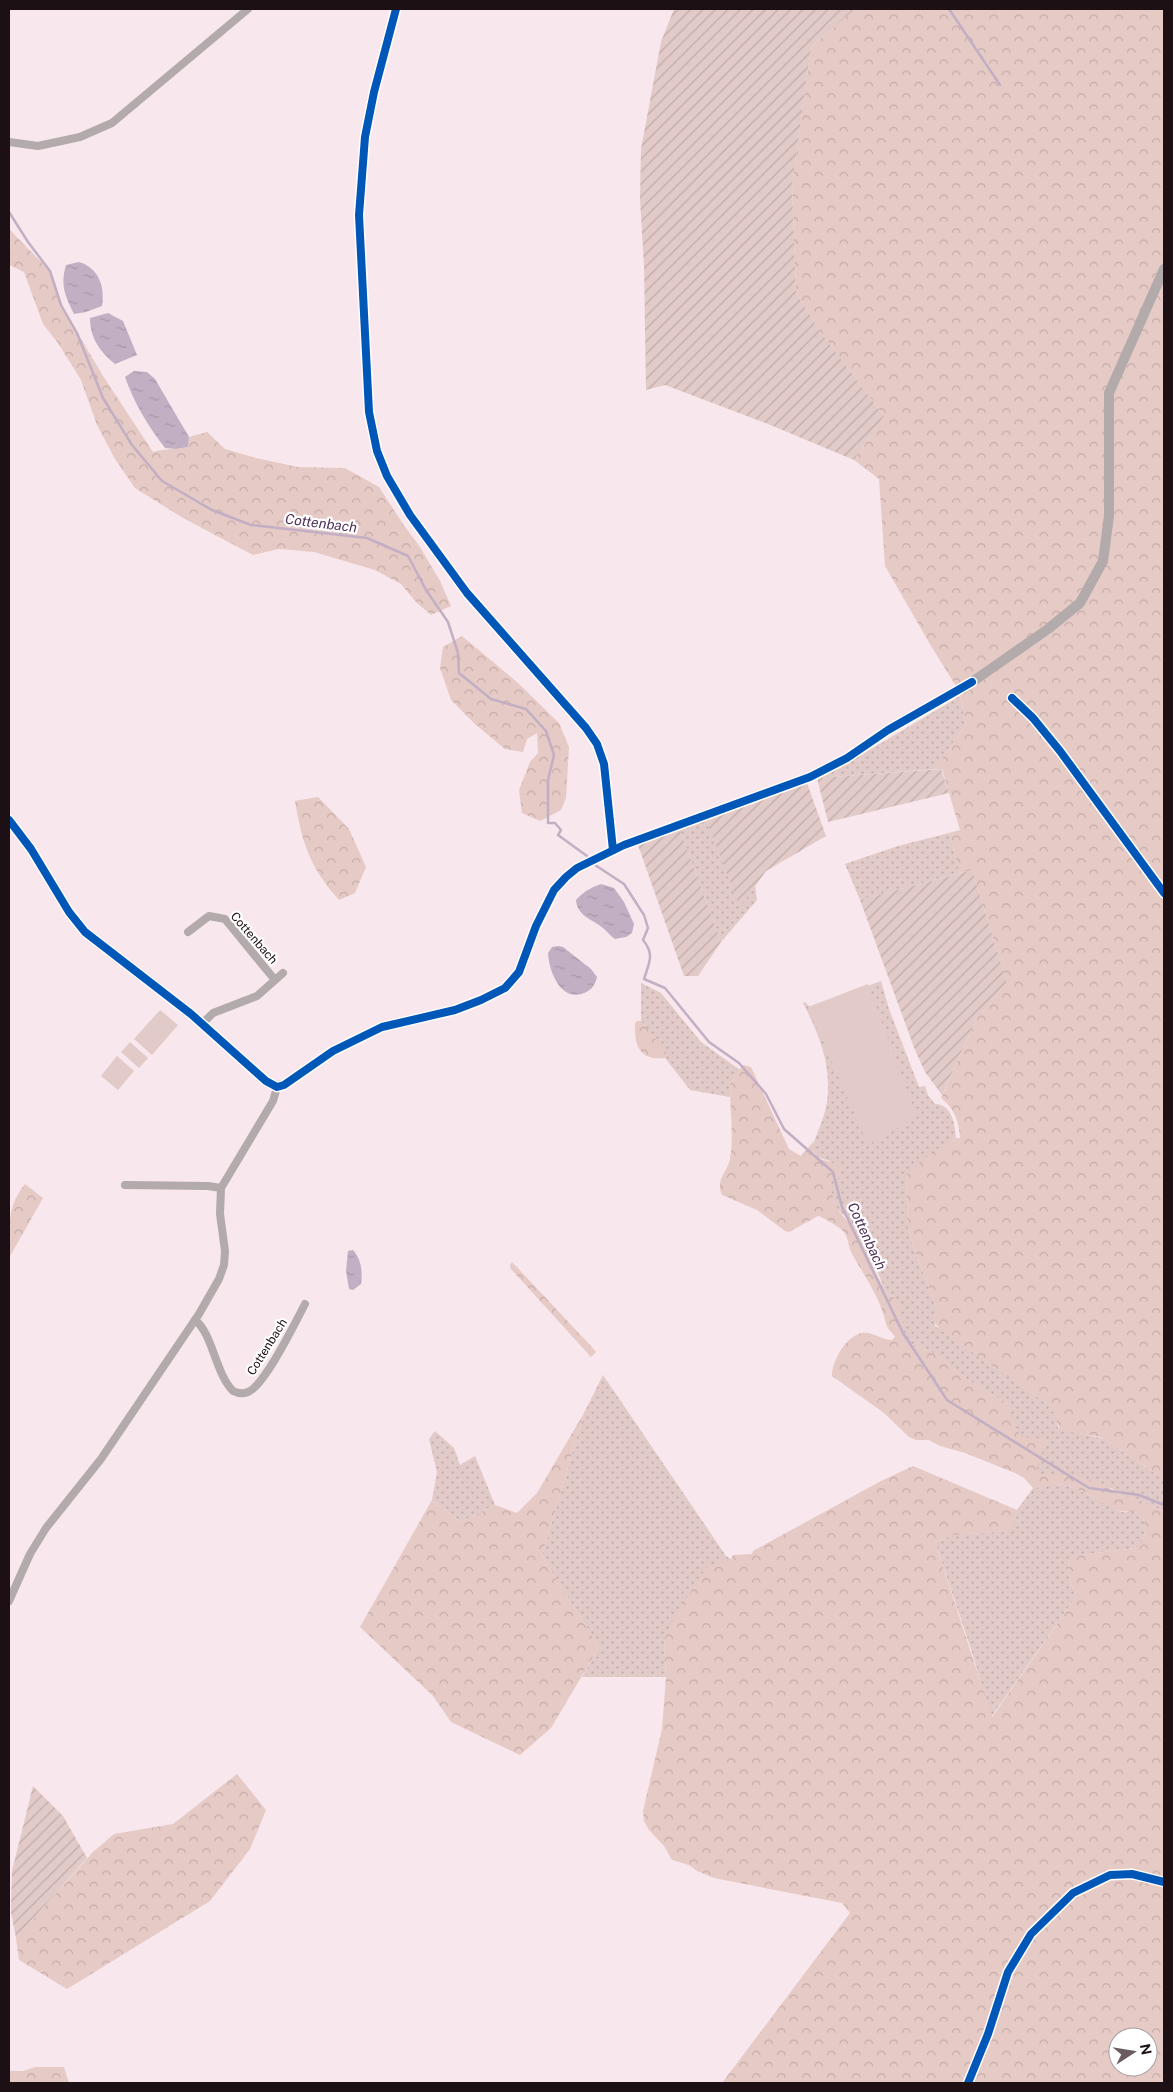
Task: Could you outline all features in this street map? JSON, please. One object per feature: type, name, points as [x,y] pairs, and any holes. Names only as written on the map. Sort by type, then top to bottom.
[{"type":"street","points":[[9,142],[38,146],[80,137],[112,123],[248,9]]},
{"type":"street","points":[[396,9],[374,92],[365,137],[359,215],[369,412],[377,451],[387,476],[410,515],[467,593],[586,728],[597,744],[604,764],[613,850]]},
{"type":"street","points":[[9,820],[31,849],[69,912],[85,932],[202,1024],[266,1081],[277,1087],[284,1085],[333,1051],[382,1027],[455,1010],[482,1000],[505,988],[519,972],[536,926],[560,883],[577,868],[613,850],[810,777],[847,758],[888,730],[972,682],[1048,629],[1080,602],[1103,561],[1109,516],[1109,393],[1164,269]]},
{"type":"street","name":"Cottenbach","points":[[188,932],[209,916],[225,919],[275,980]]},
{"type":"street","name":"Cottenbach","points":[[202,1024],[213,1013],[257,996],[283,973]]},
{"type":"street","points":[[9,1601],[30,1554],[46,1528],[101,1459],[195,1320],[220,1279],[224,1266],[225,1245],[220,1214],[221,1188],[273,1101],[277,1087]]},
{"type":"street","points":[[125,1185],[208,1186],[221,1188]]},
{"type":"street","name":"Cottenbach","points":[[195,1320],[204,1331],[226,1384],[233,1391],[244,1393],[253,1389],[277,1356],[305,1304]]},
{"type":"shaded area","points":[[674,9],[855,9],[811,47],[792,186],[796,293],[822,334],[884,416],[854,460],[768,424],[665,385],[646,390],[644,266],[640,199],[641,149],[661,42]]},
{"type":"shaded area","points":[[960,696],[966,724],[935,769],[817,778],[841,767]]},
{"type":"shaded area","points":[[941,769],[949,793],[828,822],[817,778]]},
{"type":"shaded area","points":[[807,783],[826,836],[766,871],[740,907],[706,820]]},
{"type":"shaded area","points":[[706,820],[740,906],[755,886],[757,900],[721,942],[680,830]]},
{"type":"shaded area","points":[[680,830],[721,942],[698,976],[684,976],[638,845]]},
{"type":"shaded area","points":[[949,833],[960,873],[860,900],[845,864],[898,846]]},
{"type":"shaded area","points":[[972,870],[1007,983],[976,1019],[942,1095],[925,1072],[915,1050],[860,900]]},
{"type":"shaded area","points":[[881,981],[889,1009],[919,1087],[925,1086],[928,1095],[935,1104],[945,1107],[949,1111],[955,1127],[956,1138],[927,1158],[906,1177],[908,1226],[913,1246],[938,1312],[935,1326],[1049,1405],[1055,1413],[1058,1428],[1104,1439],[1164,1479],[1164,1512],[1143,1501],[1121,1496],[1113,1489],[1070,1474],[1035,1474],[1032,1440],[1020,1434],[1014,1426],[1007,1403],[969,1381],[936,1354],[907,1342],[893,1296],[887,1294],[874,1264],[859,1242],[858,1236],[845,1216],[837,1209],[829,1184],[833,1178],[838,1178],[830,1161],[817,1157],[812,1149],[826,1108],[828,1075],[819,1038],[803,1003],[805,1002],[810,1007]]},
{"type":"shaded area","points":[[641,983],[661,993],[701,1042],[740,1070],[731,1081],[730,1097],[690,1090],[665,1058],[667,1055],[641,1021]]},
{"type":"shaded area","points":[[868,984],[917,1117],[868,1145],[808,1007]]},
{"type":"shaded area","points":[[160,1010],[178,1025],[152,1055],[134,1039]]},
{"type":"shaded area","points":[[130,1042],[148,1058],[139,1068],[121,1052]]},
{"type":"shaded area","points":[[117,1056],[134,1071],[118,1090],[101,1076]]},
{"type":"shaded area","points":[[603,1375],[726,1556],[731,1559],[664,1640],[666,1677],[582,1677],[599,1647],[542,1556],[584,1413]]},
{"type":"shaded area","points":[[435,1431],[454,1448],[460,1465],[475,1456],[495,1505],[461,1522],[432,1500],[437,1472],[429,1439]]},
{"type":"shaded area","points":[[1056,1484],[1081,1491],[1119,1511],[1138,1514],[1145,1525],[1144,1538],[1141,1546],[1135,1548],[1073,1556],[1069,1559],[1069,1574],[1076,1597],[991,1717],[971,1649],[935,1542],[953,1535],[1010,1531],[1017,1510],[1033,1488]]},
{"type":"shaded area","points":[[33,1786],[63,1816],[87,1858],[16,1938],[11,1912],[12,1871]]},
{"type":"green space","points":[[855,9],[1164,9],[1164,1479],[1104,1439],[1062,1431],[1049,1405],[939,1329],[933,1319],[938,1312],[913,1246],[908,1226],[906,1177],[921,1161],[956,1138],[960,1138],[955,1115],[941,1098],[976,1019],[1007,983],[972,870],[960,873],[949,833],[960,830],[942,769],[935,769],[966,724],[960,695],[885,566],[879,479],[854,460],[884,416],[822,334],[796,293],[792,186],[811,47]]},
{"type":"green space","points":[[9,229],[50,271],[61,305],[103,376],[153,452],[188,447],[189,437],[207,432],[225,449],[256,458],[298,467],[345,468],[379,487],[420,547],[440,581],[451,606],[431,615],[416,602],[401,584],[375,570],[314,552],[279,549],[253,555],[183,518],[135,488],[115,459],[97,425],[81,380],[58,343],[43,324],[24,272],[9,265]]},
{"type":"green space","points":[[462,636],[518,683],[559,723],[569,747],[566,798],[561,810],[540,821],[522,813],[519,790],[530,762],[538,753],[537,733],[527,739],[523,752],[505,749],[475,724],[451,700],[440,668],[443,647]]},
{"type":"green space","points":[[318,797],[349,829],[366,867],[355,893],[339,900],[314,866],[304,842],[298,816],[295,801]]},
{"type":"green space","points":[[641,1021],[665,1051],[667,1055],[665,1058],[649,1057],[640,1050],[637,1045],[635,1031],[635,1023]]},
{"type":"green space","points":[[743,1065],[751,1067],[789,1149],[801,1156],[814,1141],[813,1150],[815,1155],[836,1164],[840,1169],[841,1176],[833,1178],[829,1184],[837,1209],[856,1231],[861,1245],[869,1251],[876,1273],[887,1294],[896,1300],[908,1336],[907,1342],[936,1354],[969,1381],[1007,1403],[1015,1426],[1022,1435],[1047,1438],[1035,1474],[1070,1474],[1103,1484],[1121,1496],[1143,1501],[1164,1512],[1164,2083],[722,2083],[850,1913],[842,1903],[714,1878],[697,1871],[689,1865],[672,1860],[664,1846],[649,1830],[644,1821],[643,1811],[662,1729],[666,1677],[664,1640],[675,1616],[707,1567],[731,1559],[733,1555],[752,1554],[753,1551],[881,1481],[913,1466],[1017,1510],[1011,1531],[953,1535],[935,1542],[992,1717],[1076,1597],[1069,1574],[1069,1559],[1073,1556],[1141,1546],[1145,1529],[1144,1521],[1138,1514],[1116,1510],[1078,1489],[1064,1485],[1033,1488],[1024,1478],[1015,1473],[965,1453],[940,1446],[929,1440],[916,1440],[909,1437],[884,1413],[832,1376],[834,1364],[841,1350],[856,1335],[866,1333],[892,1340],[895,1337],[887,1326],[876,1297],[852,1254],[847,1237],[842,1230],[828,1220],[818,1216],[789,1232],[785,1231],[757,1210],[722,1195],[720,1189],[721,1180],[729,1164],[731,1150],[731,1081]]},
{"type":"green space","points":[[25,1184],[43,1198],[9,1258],[10,1219],[14,1201]]},
{"type":"green space","points":[[512,1262],[596,1352],[591,1357],[511,1269],[510,1265]]},
{"type":"green space","points":[[584,1413],[542,1556],[599,1647],[551,1728],[520,1755],[451,1722],[433,1696],[360,1627],[432,1500],[461,1522],[495,1505],[517,1513],[537,1493]]},
{"type":"green space","points":[[237,1774],[266,1810],[250,1849],[210,1901],[67,1989],[19,1960],[16,1938],[93,1852],[114,1834],[173,1824]]},
{"type":"green space","points":[[35,2067],[64,2067],[69,2083],[9,2083],[9,2071],[23,2071]]},
{"type":"water","points":[[79,262],[86,265],[96,274],[101,285],[103,299],[102,306],[74,314],[66,296],[63,279],[66,265]]},
{"type":"water","points":[[108,313],[123,321],[137,355],[115,364],[97,344],[90,325],[90,318]]},
{"type":"water","points":[[134,371],[147,372],[155,379],[189,437],[188,447],[165,448],[159,440],[137,405],[125,377]]},
{"type":"water","points":[[601,884],[614,888],[624,902],[634,924],[632,933],[626,937],[615,939],[579,910],[576,900],[590,889]]},
{"type":"water","points":[[552,947],[563,947],[591,969],[597,977],[589,990],[574,995],[567,993],[557,982],[553,975],[548,953]]},
{"type":"water","points":[[353,1250],[360,1262],[362,1275],[361,1284],[353,1290],[349,1289],[346,1271],[348,1251]]},
{"type":"waterway","points":[[949,9],[1000,85]]},
{"type":"waterway","name":"Cottenbach","points":[[9,212],[28,242],[50,271],[61,305],[77,333],[103,398],[132,445],[162,481],[212,510],[251,525],[367,538],[408,556],[426,590],[448,622],[458,653],[459,673],[491,699],[526,709],[546,731],[554,755],[548,780],[548,823],[555,823],[561,830],[558,835],[587,856]]},
{"type":"waterway","name":"Cottenbach","points":[[595,865],[624,884],[644,915],[648,928],[643,940],[650,954],[644,979],[665,988],[709,1042],[739,1063],[766,1094],[784,1129],[833,1172],[842,1207],[903,1333],[947,1400],[1089,1488],[1139,1495],[1164,1505]]},
{"type":"cycle path","points":[[396,9],[374,92],[365,137],[359,215],[369,412],[377,451],[387,476],[410,515],[467,593],[586,728],[597,744],[604,764],[613,850]]},
{"type":"cycle path","points":[[9,820],[31,849],[69,912],[85,932],[191,1014],[266,1081],[277,1087],[284,1085],[333,1051],[382,1027],[455,1010],[505,988],[519,972],[536,926],[554,890],[577,868],[624,845],[810,777],[847,758],[888,730],[972,682]]},
{"type":"cycle path","points":[[1012,698],[1033,718],[1060,751],[1164,893]]},
{"type":"cycle path","points":[[968,2083],[988,2034],[1008,1972],[1031,1934],[1073,1893],[1110,1875],[1132,1874],[1164,1882]]}]
